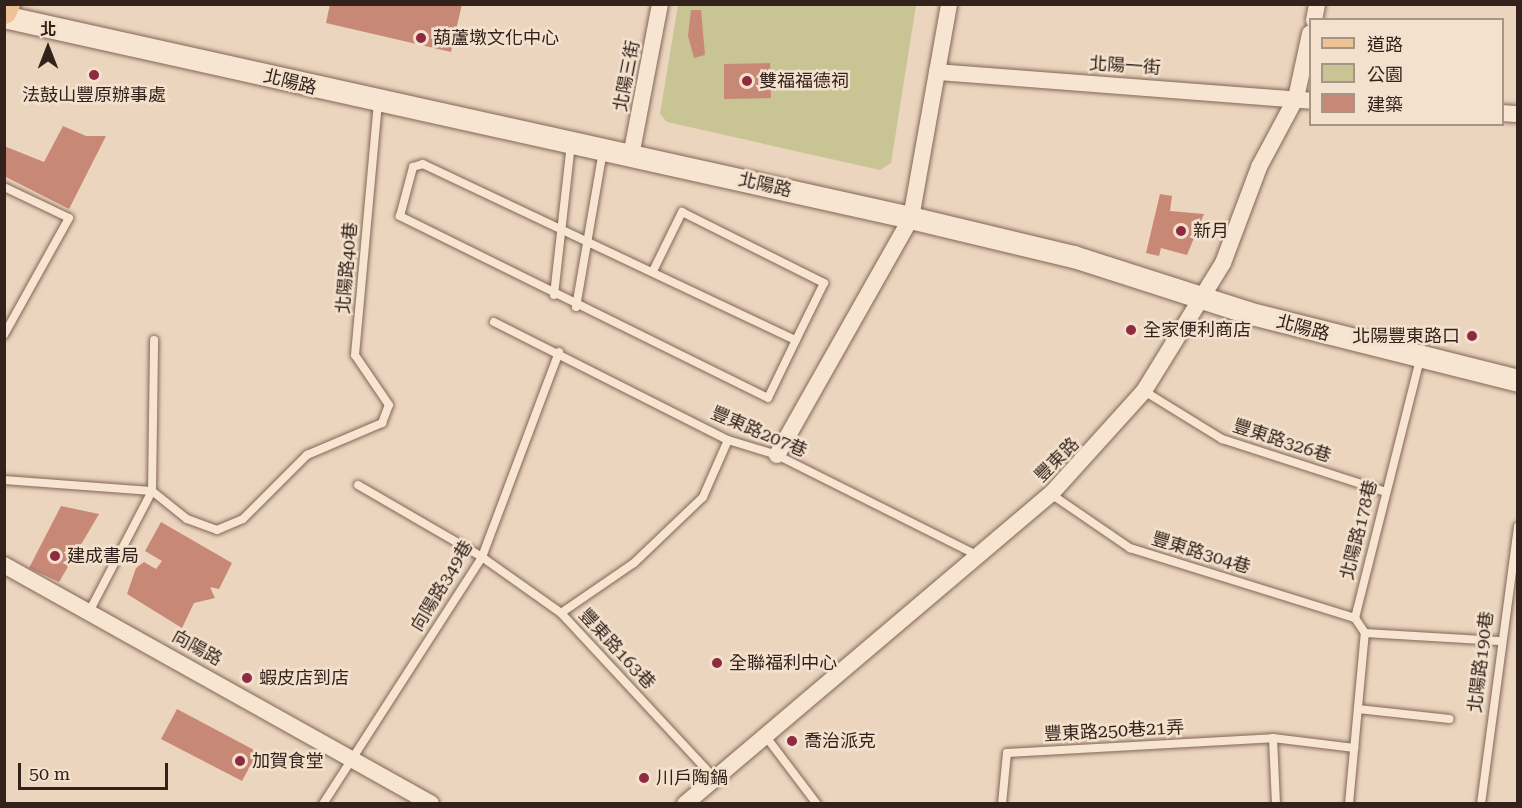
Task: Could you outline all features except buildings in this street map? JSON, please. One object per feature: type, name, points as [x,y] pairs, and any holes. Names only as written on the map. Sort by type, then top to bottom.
[{"type":"main road","points":[[4,11],[8,4]]},
{"type":"street","name":"北陽三街","points":[[631,156],[660,4]]},
{"type":"street","points":[[777,455],[911,218],[949,4]]},
{"type":"street","name":"北陽路","points":[[4,17],[378,104],[631,156],[1074,257],[1202,299],[1420,359],[1518,381]]},
{"type":"street","name":"豐東路","points":[[685,804],[767,738],[1051,494],[1144,391],[1202,299],[1303,99],[1309,50]]},
{"type":"street","name":"北陽一街","points":[[937,72],[1303,99]]},
{"type":"street","name":"向陽路","points":[[4,565],[356,758],[431,804]]},
{"type":"lane","name":"北陽路40巷","points":[[152,491],[187,519],[217,530],[243,519],[307,455],[382,423],[389,405],[355,355],[378,104]]},
{"type":"lane","points":[[554,295],[565,229],[571,144]]},
{"type":"lane","points":[[576,307],[590,241],[603,150]]},
{"type":"lane","points":[[653,271],[682,212],[824,283],[768,398],[576,307],[400,216],[413,168],[423,164],[565,229],[796,340]]},
{"type":"lane","points":[[4,187],[69,218],[4,335]]},
{"type":"lane","name":"豐東路207巷","points":[[494,322],[559,352],[728,440],[777,455],[979,556]]},
{"type":"lane","points":[[89,612],[152,491],[154,340]]},
{"type":"lane","name":"向陽路349巷","points":[[323,804],[356,758],[482,557],[559,352]]},
{"type":"lane","name":"北陽路178巷","points":[[1355,618],[1420,359]]},
{"type":"lane","name":"豐東路326巷","points":[[1144,391],[1222,439],[1386,492]]},
{"type":"lane","points":[[561,613],[634,563],[703,497],[728,440]]},
{"type":"lane","points":[[4,480],[152,491]]},
{"type":"lane","name":"豐東路163巷","points":[[358,485],[482,557],[561,613],[715,779]]},
{"type":"lane","name":"豐東路304巷","points":[[1051,494],[1131,548],[1355,618]]},
{"type":"lane","name":"北陽路190巷","points":[[1480,804],[1498,640],[1518,525]]},
{"type":"lane","points":[[1349,804],[1365,633],[1355,618]]},
{"type":"lane","points":[[1365,633],[1498,640]]},
{"type":"lane","points":[[1358,709],[1449,719]]},
{"type":"lane","points":[[767,738],[817,804]]},
{"type":"lane","points":[[1276,804],[1273,738],[1354,748]]},
{"type":"lane","name":"豐東路250巷21弄","points":[[1002,804],[1007,753],[1273,738]]},
{"type":"green space","points":[[678,5],[916,5],[891,163],[880,170],[667,122],[660,114]]},
{"type":"place","name":"葫蘆墩文化中心","points":[[421,38]]},
{"type":"place","name":"法鼓山豐原辦事處","points":[[94,75]]},
{"type":"place","name":"雙福福德祠","points":[[747,81]]},
{"type":"place","name":"新月","points":[[1181,231]]},
{"type":"place","name":"全家便利商店","points":[[1131,330]]},
{"type":"place","name":"北陽豐東路口","points":[[1472,336]]},
{"type":"place","name":"建成書局","points":[[55,556]]},
{"type":"place","name":"全聯福利中心","points":[[717,663]]},
{"type":"place","name":"蝦皮店到店","points":[[247,678]]},
{"type":"place","name":"喬治派克","points":[[792,741]]},
{"type":"place","name":"加賀食堂","points":[[240,761]]},
{"type":"place","name":"川戶陶鍋","points":[[644,778]]}]
